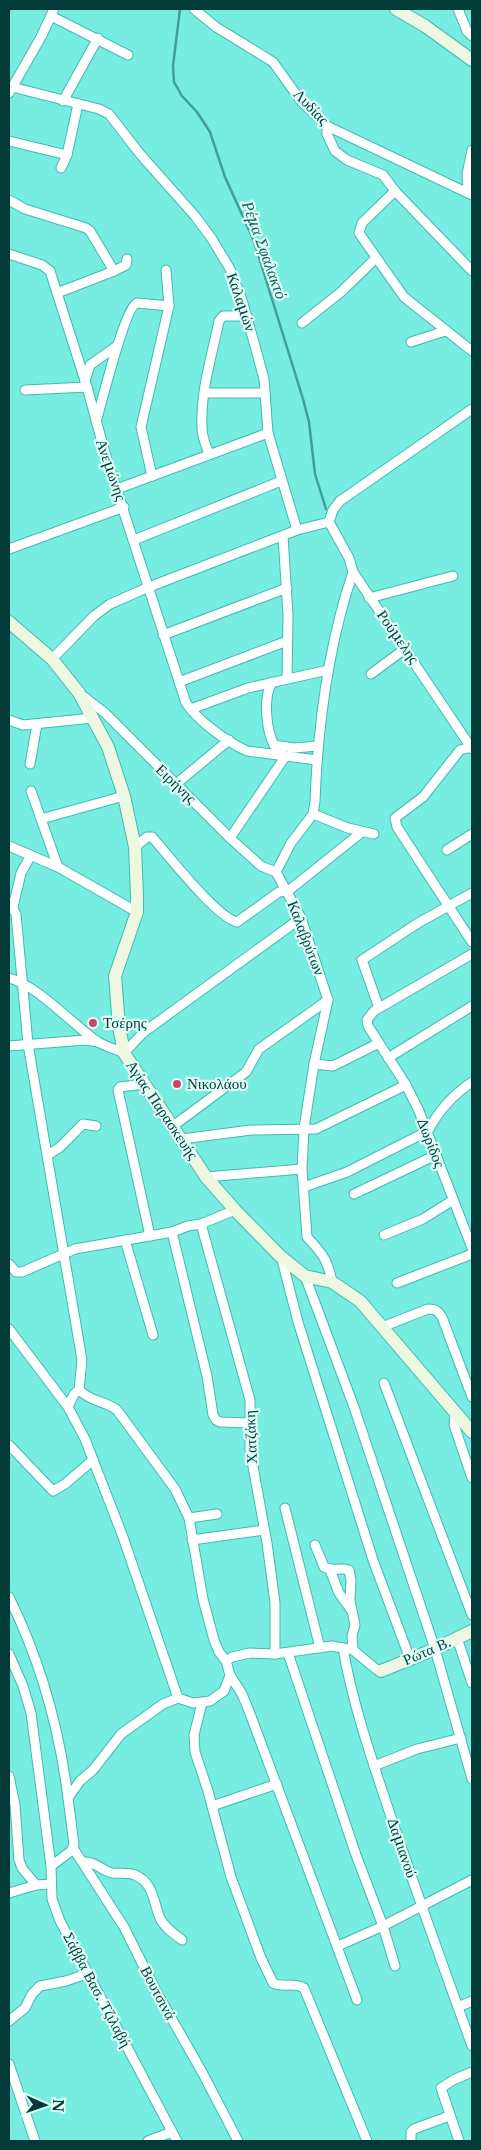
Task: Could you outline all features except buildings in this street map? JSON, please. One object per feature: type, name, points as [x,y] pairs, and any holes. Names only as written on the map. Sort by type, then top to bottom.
[{"type":"street","name":"Λυδίας","points":[[194,9],[216,27],[274,62],[301,101],[327,126],[470,194]]},
{"type":"street","points":[[396,9],[425,26],[472,60]]},
{"type":"street","points":[[458,9],[467,31],[472,36]]},
{"type":"street","points":[[61,168],[67,155],[78,104],[10,90],[53,12],[128,55]]},
{"type":"street","points":[[63,101],[98,38]]},
{"type":"street","name":"Καλαμών","points":[[78,104],[105,111],[212,239],[235,281],[247,316],[265,393],[268,433],[297,530]]},
{"type":"street","points":[[327,126],[330,142],[342,157],[380,173],[472,271]]},
{"type":"street","points":[[9,141],[67,155]]},
{"type":"street","points":[[470,194],[467,174],[472,150]]},
{"type":"street","points":[[395,191],[362,223],[359,233],[404,297],[472,351]]},
{"type":"street","points":[[9,200],[26,210],[86,228],[90,231],[114,271]]},
{"type":"street","name":"Ανεμώνης","points":[[9,254],[47,268],[57,293],[163,635],[190,710]]},
{"type":"street","points":[[302,323],[341,292],[376,258]]},
{"type":"street","points":[[57,293],[114,271],[126,265],[127,259]]},
{"type":"street","points":[[152,476],[141,427],[169,306],[166,270]]},
{"type":"street","points":[[96,422],[117,346],[134,304],[169,306]]},
{"type":"street","points":[[209,454],[202,429],[205,393],[220,317],[247,316]]},
{"type":"street","points":[[411,342],[445,331]]},
{"type":"street","points":[[25,390],[86,384],[90,365],[117,346]]},
{"type":"street","points":[[205,393],[265,393]]},
{"type":"street","points":[[52,659],[110,604],[297,530],[329,522],[333,510],[340,501],[472,409]]},
{"type":"street","points":[[117,489],[268,433]]},
{"type":"street","points":[[134,540],[281,481]]},
{"type":"street","points":[[9,549],[124,507]]},
{"type":"street","name":"Ρούμελης","points":[[329,522],[349,558],[352,572],[406,648],[472,748]]},
{"type":"street","points":[[283,536],[288,615],[288,680]]},
{"type":"street","points":[[276,872],[291,843],[313,814],[318,746],[328,670],[338,620],[352,572]]},
{"type":"street","points":[[370,598],[453,576]]},
{"type":"street","points":[[163,635],[287,588]]},
{"type":"street","name":"Αγίας Παρασκευής","points":[[9,622],[52,659],[79,693],[111,756],[124,796],[135,846],[137,912],[115,976],[118,1018],[124,1053],[206,1177],[235,1210],[280,1256],[305,1276],[332,1282],[360,1301],[472,1432]]},
{"type":"street","points":[[179,682],[287,641]]},
{"type":"street","points":[[371,674],[406,648]]},
{"type":"street","points":[[317,760],[247,751],[229,740],[190,710],[248,688],[328,670]]},
{"type":"street","points":[[272,682],[267,693],[267,706],[274,745],[285,757]]},
{"type":"street","name":"Ειρήνης","points":[[79,693],[105,713],[230,838],[261,866],[276,872]]},
{"type":"street","points":[[9,720],[24,725],[93,718]]},
{"type":"street","points":[[30,764],[37,724]]},
{"type":"street","points":[[176,784],[229,740]]},
{"type":"street","points":[[274,745],[294,748],[318,746]]},
{"type":"street","points":[[472,748],[460,750],[423,797],[395,818],[397,827],[472,942]]},
{"type":"street","points":[[230,838],[285,757]]},
{"type":"street","points":[[31,791],[58,867]]},
{"type":"street","points":[[41,819],[124,796]]},
{"type":"street","points":[[313,814],[362,832],[374,834]]},
{"type":"street","points":[[135,846],[147,837],[152,837],[209,900],[232,920],[237,922],[280,892],[288,891],[362,832]]},
{"type":"street","points":[[447,850],[472,834]]},
{"type":"street","points":[[9,846],[58,867],[137,912]]},
{"type":"street","points":[[31,855],[21,873],[11,905],[17,924],[28,1044],[82,1360],[79,1390],[74,1394],[68,1407]]},
{"type":"street","name":"Καλαβρύτων","points":[[276,872],[301,918],[328,1000]]},
{"type":"street","points":[[472,893],[418,923],[362,960],[379,1008],[472,954]]},
{"type":"street","points":[[9,1046],[85,1040],[99,1043],[124,1053],[151,1027],[301,918]]},
{"type":"street","points":[[9,978],[21,983],[99,1043]]},
{"type":"street","points":[[328,1000],[314,1064],[304,1128],[302,1169],[307,1237],[318,1248],[327,1262],[332,1282]]},
{"type":"street","points":[[173,1126],[246,1072],[259,1049],[328,1000]]},
{"type":"street","points":[[388,1058],[472,1006]]},
{"type":"street","name":"Δωρίδος","points":[[379,1008],[367,1020],[368,1026],[406,1085],[428,1131],[472,1248]]},
{"type":"street","points":[[314,1064],[333,1066],[379,1044]]},
{"type":"street","points":[[304,1187],[347,1172],[428,1131],[433,1121],[447,1105],[472,1082]]},
{"type":"street","points":[[145,1084],[120,1087],[118,1090],[150,1236]]},
{"type":"street","points":[[182,1139],[251,1130],[316,1129],[406,1085]]},
{"type":"street","points":[[48,1155],[84,1124],[96,1126]]},
{"type":"street","points":[[354,1194],[436,1155]]},
{"type":"street","points":[[206,1177],[302,1169]]},
{"type":"street","points":[[384,1235],[424,1219],[454,1200]]},
{"type":"street","points":[[9,1264],[16,1272],[22,1272],[65,1255],[75,1249],[172,1232],[188,1226],[201,1224],[235,1210]]},
{"type":"street","name":"Χατζάκη","points":[[201,1224],[250,1400],[250,1450],[276,1611],[275,1654]]},
{"type":"street","points":[[172,1232],[207,1376],[213,1415],[220,1422],[250,1424]]},
{"type":"street","points":[[125,1240],[153,1335]]},
{"type":"street","points":[[397,1284],[472,1254]]},
{"type":"street","points":[[280,1256],[293,1305],[373,1560],[410,1659]]},
{"type":"street","points":[[305,1276],[354,1407],[435,1649],[472,1779]]},
{"type":"street","points":[[382,1327],[428,1309],[438,1311],[442,1316],[472,1396]]},
{"type":"street","points":[[9,1329],[68,1407],[85,1439],[148,1607],[178,1698],[186,1702],[202,1703],[218,1696],[224,1691],[230,1675]]},
{"type":"street","points":[[384,1383],[472,1615]]},
{"type":"street","points":[[79,1390],[92,1400],[110,1405],[117,1410],[174,1489],[189,1518],[203,1599],[216,1646],[226,1661],[230,1675],[250,1711],[357,2000]]},
{"type":"street","points":[[455,1412],[454,1424],[472,1478]]},
{"type":"street","points":[[9,1445],[53,1491],[71,1479],[93,1460]]},
{"type":"street","points":[[285,1508],[320,1648]]},
{"type":"street","points":[[189,1518],[216,1514]]},
{"type":"street","points":[[192,1540],[264,1530]]},
{"type":"street","points":[[315,1545],[324,1567],[330,1570],[343,1568],[349,1570],[352,1580],[352,1611],[355,1625],[352,1636],[353,1650]]},
{"type":"street","points":[[330,1570],[338,1593],[352,1611]]},
{"type":"street","points":[[9,1597],[33,1650],[42,1676],[58,1736],[68,1798],[74,1845],[51,1866]]},
{"type":"street","name":"Ρώτα Β.","points":[[381,1670],[435,1649],[472,1631]]},
{"type":"street","points":[[457,1638],[472,1683]]},
{"type":"street","points":[[226,1661],[232,1656],[250,1653],[288,1653],[332,1646],[353,1650],[376,1669],[381,1670]]},
{"type":"street","name":"Δαμιανού","points":[[343,1648],[348,1676],[374,1766],[472,2046]]},
{"type":"street","points":[[288,1653],[356,1855],[383,1926],[395,1966]]},
{"type":"street","name":"Σάββα Βασ. Τζιλαβή","points":[[9,1654],[23,1686],[31,1713],[51,1866],[52,1899],[60,1921],[177,2141]]},
{"type":"street","points":[[68,1798],[80,1781],[93,1770],[121,1734],[164,1704],[178,1698]]},
{"type":"street","points":[[202,1703],[195,1726],[194,1752],[212,1806],[233,1885],[271,1980],[277,1985],[299,1985],[304,1988],[367,2141]]},
{"type":"street","points":[[374,1766],[417,1750],[460,1738]]},
{"type":"street","points":[[9,1776],[15,1805],[20,1860],[22,1868],[36,1885]]},
{"type":"street","points":[[212,1806],[277,1784]]},
{"type":"street","name":"Βουτσινά","points":[[74,1845],[124,1927],[157,1993],[202,2072],[238,2141]]},
{"type":"street","points":[[83,1862],[90,1862],[110,1872],[132,1874],[140,1877],[152,1892],[161,1920],[182,1940]]},
{"type":"street","points":[[338,1946],[383,1926],[472,1880]]},
{"type":"street","points":[[9,1893],[36,1885],[51,1884]]},
{"type":"street","points":[[9,2021],[25,2008],[32,1994],[40,1986],[88,1974]]},
{"type":"street","points":[[458,2007],[472,2001]]},
{"type":"street","points":[[9,2064],[35,2141]]},
{"type":"street","points":[[459,2141],[440,2088],[472,2072]]},
{"type":"street","points":[[411,2141],[411,2132],[414,2129],[449,2116]]},
{"type":"street","points":[[148,2141],[172,2132]]},
{"type":"waterway","name":"Ρέμα Σφαλακτό","points":[[180,9],[173,66],[174,82],[182,96],[197,112],[210,132],[225,177],[254,241],[303,399],[309,422],[315,474],[326,509]]},
{"type":"place","name":"Τσέρης","points":[[93,1023]]},
{"type":"place","name":"Νικολάου","points":[[177,1084]]}]
